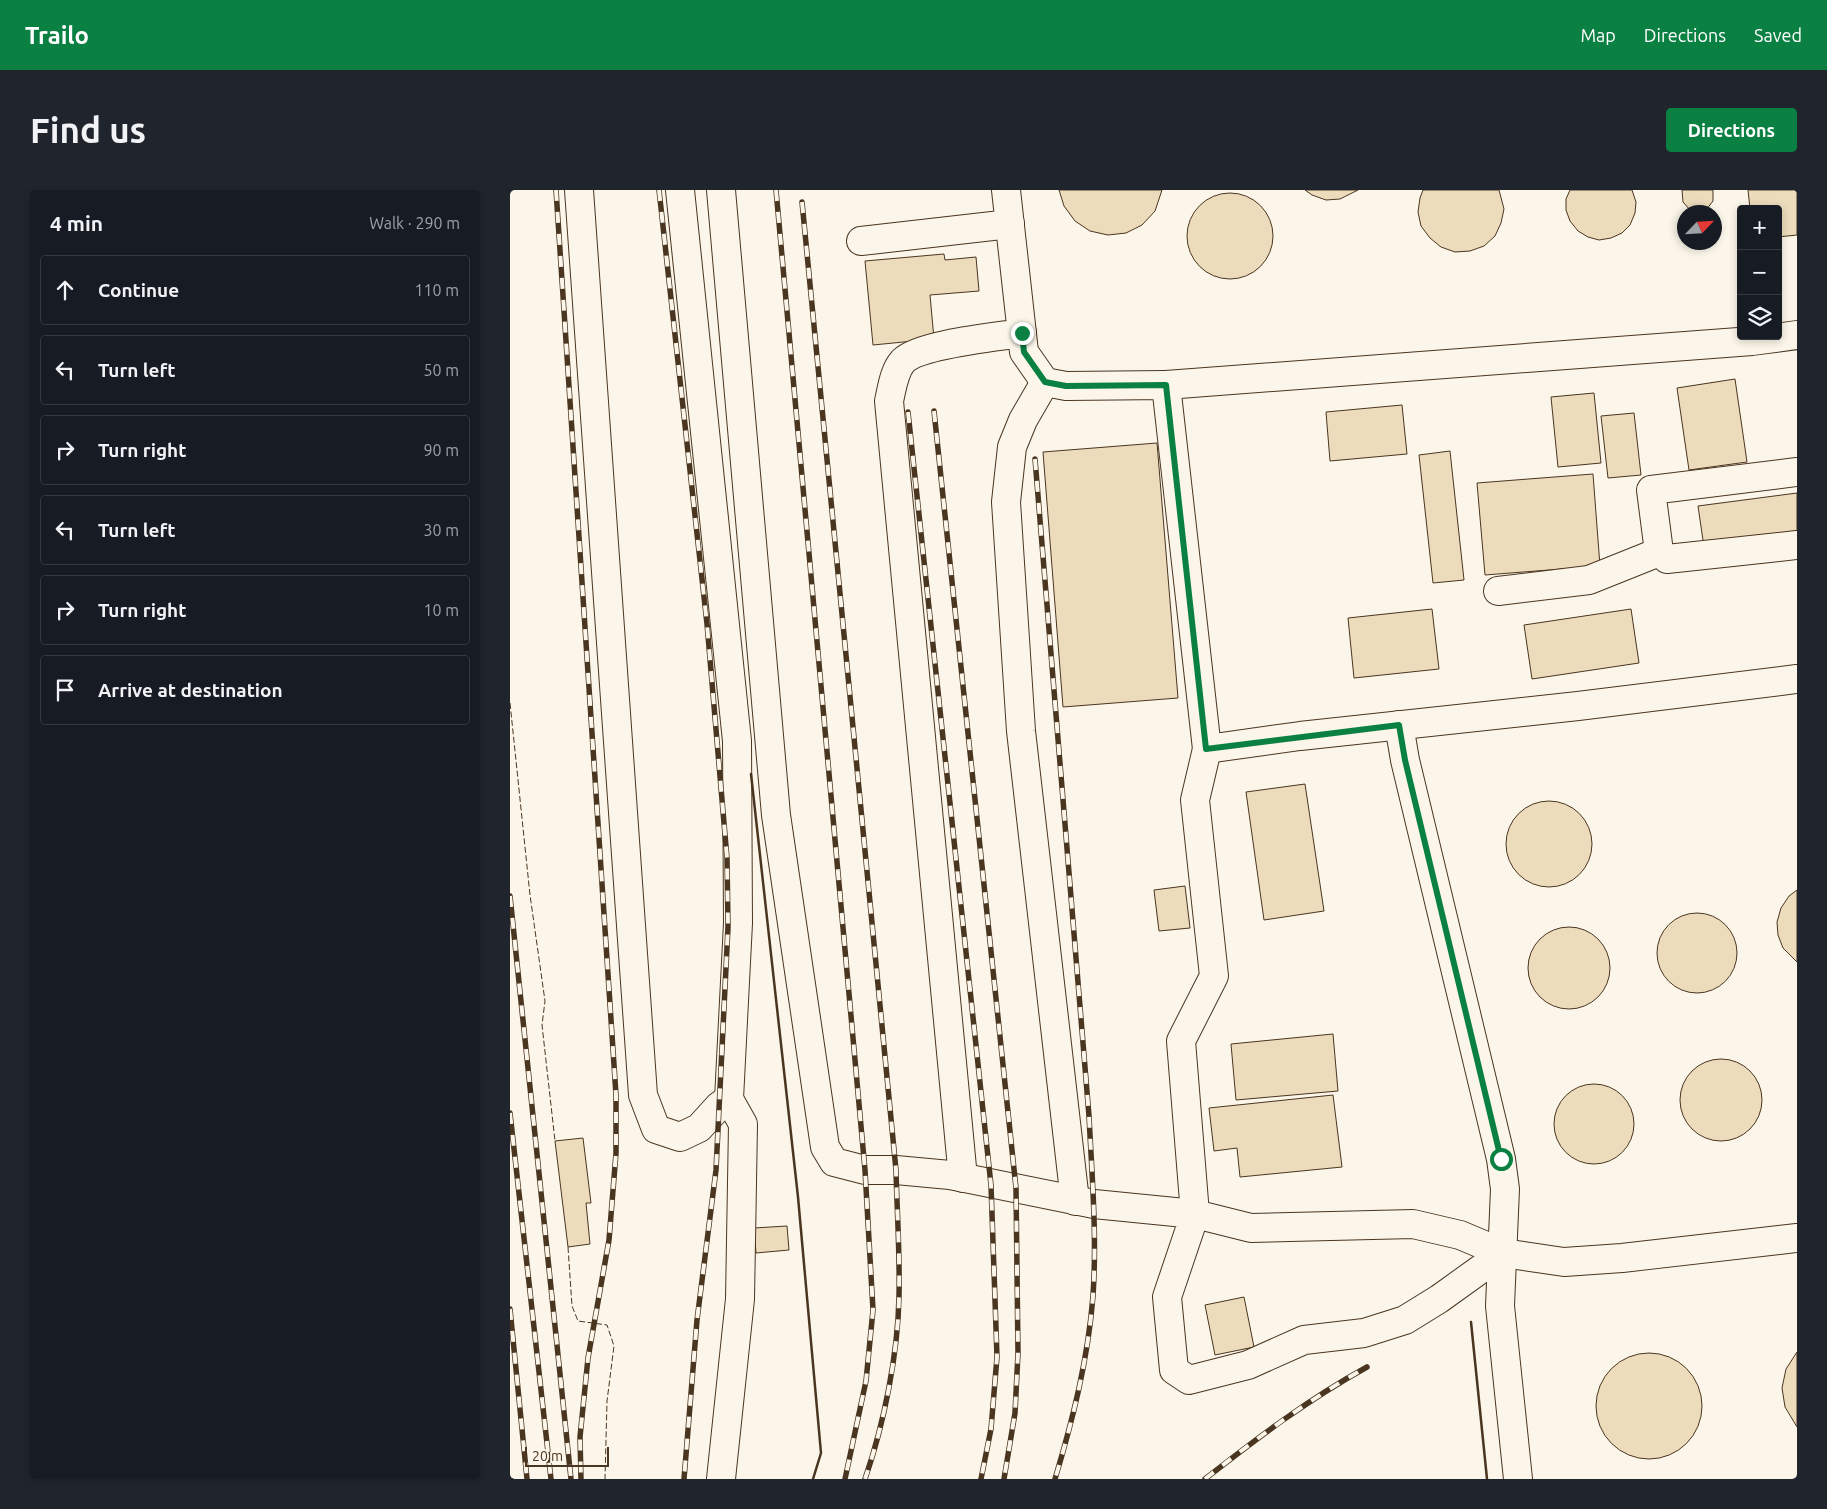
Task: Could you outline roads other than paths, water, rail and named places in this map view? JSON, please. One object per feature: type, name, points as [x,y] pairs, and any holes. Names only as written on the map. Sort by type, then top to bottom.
[{"type":"lane","points":[[579,190],[643,1096],[656,1129],[680,1137],[699,1128],[719,1106],[729,1099]]},
{"type":"lane","points":[[680,190],[737,741],[738,923],[729,1099],[743,1124],[740,1299],[721,1479]]},
{"type":"lane","points":[[721,190],[776,815],[824,1147],[834,1162],[865,1170],[896,1170],[963,1178],[1075,1201],[1195,1214],[1251,1228],[1413,1224],[1460,1235],[1503,1253],[1564,1262],[1622,1258],[1797,1238]]},
{"type":"lane","points":[[1006,190],[1024,352],[1045,382],[1066,386],[1166,385],[1752,341],[1797,335]]},
{"type":"lane","points":[[861,242],[1010,224]]},
{"type":"lane","points":[[963,1178],[889,401],[894,377],[903,361],[918,353],[945,346],[1022,333]]},
{"type":"lane","points":[[1045,382],[1023,420],[1012,447],[1006,502],[1021,731],[1075,1201]]},
{"type":"lane","points":[[1166,385],[1206,749],[1195,800],[1214,976],[1181,1041],[1195,1214],[1167,1297],[1174,1370],[1188,1380],[1248,1365],[1304,1340],[1364,1333],[1405,1320],[1439,1299],[1503,1253]]},
{"type":"lane","points":[[1797,472],[1651,490],[1659,552],[1668,559],[1797,545]]},
{"type":"lane","points":[[1498,591],[1589,580],[1659,552]]},
{"type":"lane","points":[[1206,749],[1797,679]]},
{"type":"lane","points":[[1399,725],[1409,780],[1501,1159],[1505,1189],[1500,1306],[1518,1479]]},
{"type":"railway","points":[[556,190],[616,1095],[616,1153],[609,1240],[588,1358],[580,1437],[581,1479]]},
{"type":"railway","points":[[659,190],[707,624],[727,858],[728,927],[716,1170],[697,1320],[684,1479]]},
{"type":"railway","points":[[776,190],[865,1170],[873,1310],[866,1381],[845,1479]]},
{"type":"railway","points":[[802,202],[896,1170],[899,1249],[896,1341],[884,1412],[865,1479]]},
{"type":"railway","points":[[934,411],[1016,1188],[1018,1353],[1015,1413],[1004,1479]]},
{"type":"railway","points":[[908,412],[991,1185],[997,1357],[991,1429],[981,1479]]},
{"type":"railway","points":[[1035,459],[1089,1116],[1094,1228],[1093,1296],[1084,1366],[1074,1411],[1055,1479]]},
{"type":"railway","points":[[510,896],[571,1479]]},
{"type":"railway","points":[[510,1113],[551,1479]]},
{"type":"railway","points":[[510,1309],[527,1479]]},
{"type":"railway","points":[[1205,1479],[1284,1420],[1325,1392],[1367,1367]]}]
